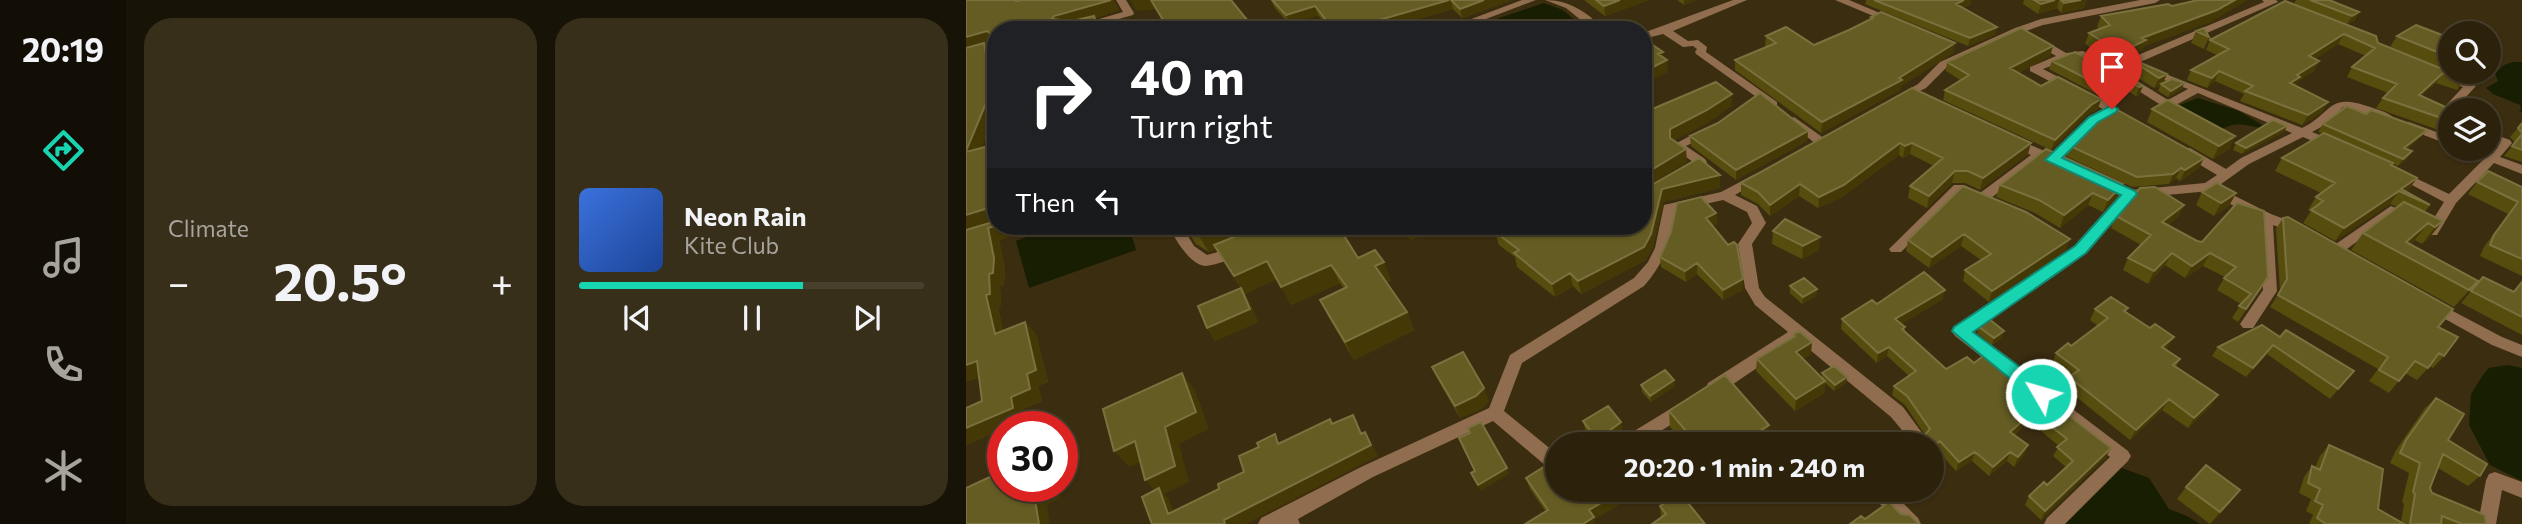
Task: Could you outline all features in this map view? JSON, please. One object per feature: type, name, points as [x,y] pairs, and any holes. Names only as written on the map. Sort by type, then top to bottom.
[{"type":"street","points":[[1114,21],[1129,13],[1121,0]]},
{"type":"street","points":[[1472,21],[1531,0]]},
{"type":"street","points":[[1550,0],[1569,6],[1588,21]]},
{"type":"street","points":[[1652,34],[1742,0]]},
{"type":"street","points":[[1840,0],[1910,28]]},
{"type":"street","points":[[1885,105],[1915,95],[1944,64],[1962,50],[2041,22],[2155,0]]},
{"type":"street","points":[[2285,7],[2270,1],[2127,63],[2349,152]]},
{"type":"street","points":[[1665,30],[1687,45],[1694,42],[1703,49],[1700,52],[1755,98],[1821,142]]},
{"type":"street","points":[[2019,30],[2064,56]]},
{"type":"street","points":[[966,56],[987,50]]},
{"type":"street","points":[[1896,249],[1959,188],[1987,202],[2094,119],[2117,112],[2034,69],[2064,56],[2079,53],[2168,105],[2197,89]]},
{"type":"street","points":[[2435,72],[2470,86],[2459,98]]},
{"type":"street","points":[[2093,178],[2130,194],[2208,187],[2245,161],[2321,123],[2346,103],[2438,137]]},
{"type":"street","points":[[1700,166],[1678,146],[1723,122]]},
{"type":"street","points":[[1997,134],[2068,167]]},
{"type":"street","points":[[2169,142],[2227,175]]},
{"type":"street","points":[[2208,187],[2266,217],[2287,223],[2329,247],[2391,210],[2432,232],[2451,200],[2487,161]]},
{"type":"street","points":[[2501,161],[2522,170]]},
{"type":"street","points":[[2384,168],[2451,200]]},
{"type":"street","points":[[1266,524],[1289,520],[1367,472],[1495,413],[1516,359],[1629,289],[1651,269],[1664,247],[1664,207],[1729,188],[1771,169]]},
{"type":"street","points":[[1729,188],[1752,209],[1759,223],[1745,244],[1752,288],[1760,301],[1897,412],[1913,432]]},
{"type":"street","points":[[2053,524],[2122,456],[1960,331],[2075,246],[2130,194]]},
{"type":"street","points":[[2248,324],[2270,291],[2266,217]]},
{"type":"street","points":[[1180,235],[1189,249],[1205,261],[1247,247]]},
{"type":"street","points":[[2417,297],[2497,341],[2521,349]]},
{"type":"street","points":[[1645,432],[1799,332]]},
{"type":"street","points":[[1495,413],[1545,455]]},
{"type":"street","points":[[2487,524],[2495,480],[2522,490]]},
{"type":"street","points":[[1890,502],[1912,524]]},
{"type":"shaded area","points":[[1544,3],[1563,10],[1576,21],[1491,21]]},
{"type":"shaded area","points":[[2522,62],[2522,112],[2519,111],[2520,105],[2493,94],[2486,88],[2501,84],[2501,68]]},
{"type":"shaded area","points":[[2198,98],[2239,111],[2269,129],[2234,125],[2214,135],[2174,107]]},
{"type":"shaded area","points":[[1032,235],[1132,235],[1136,250],[1029,288],[1016,241]]},
{"type":"shaded area","points":[[2508,365],[2522,368],[2522,481],[2490,465],[2469,425],[2471,394],[2483,375],[2489,368]]},
{"type":"shaded area","points":[[2119,467],[2149,478],[2169,509],[2200,524],[2062,524]]},
{"type":"building","points":[[966,0],[1111,0],[1054,16],[1052,19],[1072,21],[987,21],[987,31],[966,37]]},
{"type":"building","points":[[1151,0],[1231,0],[1248,21],[1164,21]]},
{"type":"building","points":[[1272,0],[1449,0],[1380,21],[1327,21],[1315,6],[1286,15]]},
{"type":"building","points":[[1451,0],[1484,0],[1460,9]]},
{"type":"building","points":[[1596,0],[1620,0],[1604,6]]},
{"type":"building","points":[[1874,0],[1964,0],[1956,4],[1997,27],[1970,38]]},
{"type":"building","points":[[2034,0],[2055,0],[2041,4]]},
{"type":"building","points":[[2198,0],[2235,0],[2217,10],[2142,38],[2146,40],[2125,50],[2127,57],[2167,74],[2159,78],[2089,33],[2110,25],[2101,16]]},
{"type":"building","points":[[2310,0],[2329,0],[2359,12],[2352,16]]},
{"type":"building","points":[[2285,1],[2376,36],[2378,43],[2438,67],[2438,78],[2419,95],[2438,104],[2438,117],[2383,98],[2397,84],[2352,67],[2375,48],[2344,34],[2309,56],[2319,61],[2297,75],[2300,77],[2290,83],[2328,102],[2308,115],[2245,91],[2253,86],[2219,71],[2212,78],[2191,70],[2229,49],[2210,40]]},
{"type":"building","points":[[1881,12],[1955,43],[1899,78],[1902,80],[1822,122],[1735,60],[1776,43],[1766,36],[1786,27],[1814,45]]},
{"type":"building","points":[[1094,16],[1095,21],[1072,21]]},
{"type":"building","points":[[2416,25],[2438,33],[2438,52],[2397,36]]},
{"type":"building","points":[[2021,28],[2053,46],[2010,68],[2041,86],[2058,77],[2101,99],[2091,105],[2055,140],[1945,90],[1969,75],[1947,62]]},
{"type":"building","points":[[2204,28],[2209,37],[2196,31]]},
{"type":"building","points":[[984,43],[987,60],[987,101],[966,151],[966,48]]},
{"type":"building","points":[[1652,44],[1663,52],[1658,54],[1667,60],[1652,68]]},
{"type":"building","points":[[2075,52],[2107,69],[2109,66],[2143,86],[2132,83],[2115,93],[2052,61]]},
{"type":"building","points":[[2172,79],[2184,83],[2171,91],[2161,84]]},
{"type":"building","points":[[1716,82],[1732,94],[1670,129],[1670,138],[1686,149],[1652,170],[1652,109]]},
{"type":"building","points":[[1912,88],[2031,143],[1983,178],[1968,171],[1955,171],[1929,196],[1910,186],[1943,158],[1912,143],[1905,146],[1900,143],[1844,185],[1819,197],[1800,184],[1770,205],[1758,192],[1741,183]]},
{"type":"building","points":[[1760,93],[1808,131],[1736,170],[1690,136],[1718,123]]},
{"type":"building","points":[[2168,100],[2235,136],[2219,146],[2152,109]]},
{"type":"building","points":[[2347,106],[2366,114],[2371,110],[2427,130],[2404,148],[2412,151],[2403,159],[2323,124]]},
{"type":"building","points":[[2114,108],[2204,158],[2173,174],[2137,177],[2070,146],[2102,113]]},
{"type":"building","points":[[2273,120],[2287,126],[2246,148],[2236,143]]},
{"type":"building","points":[[2324,133],[2393,163],[2391,165],[2417,178],[2401,189],[2430,205],[2399,191],[2344,228],[2311,210],[2323,201],[2316,197],[2335,183],[2282,158]]},
{"type":"building","points":[[2522,134],[2522,150],[2512,146]]},
{"type":"building","points":[[987,146],[987,210],[966,215],[966,152]]},
{"type":"building","points":[[2046,149],[2123,184],[2108,200],[2093,193],[2064,215],[2039,200],[2000,185]]},
{"type":"building","points":[[1699,158],[1720,175],[1662,189],[1652,230],[1652,185]]},
{"type":"building","points":[[2488,171],[2522,187],[2522,259],[2490,245],[2494,235],[2518,202],[2477,182]]},
{"type":"building","points":[[2217,183],[2236,193],[2221,203],[2202,192]]},
{"type":"building","points":[[1963,186],[2026,212],[2070,239],[1992,291],[1965,270],[1991,254],[1964,234],[1932,257],[1908,240]]},
{"type":"building","points":[[2155,187],[2184,205],[2162,222],[2197,241],[2202,242],[2237,203],[2264,211],[2268,277],[2246,309],[2239,306],[2251,294],[2224,278],[2236,267],[2210,253],[2192,266],[2172,253],[2154,271],[2128,258],[2151,235],[2116,216],[2140,188]]},
{"type":"building","points":[[1701,197],[1716,213],[1706,218],[1728,245],[1734,242],[1737,245],[1743,279],[1723,290],[1697,263],[1685,271],[1660,257],[1671,232],[1677,203]]},
{"type":"building","points":[[2404,202],[2443,221],[2435,227],[2428,223],[2406,242],[2478,281],[2469,290],[2363,233]]},
{"type":"building","points":[[2288,217],[2453,309],[2438,327],[2458,337],[2444,356],[2439,353],[2428,368],[2415,361],[2399,381],[2379,370],[2388,357],[2278,295],[2287,279],[2283,218]]},
{"type":"building","points":[[1785,219],[1820,237],[1803,246],[1773,231]]},
{"type":"building","points":[[987,224],[987,235],[989,235],[994,258],[993,273],[989,274],[990,294],[986,295],[995,334],[1025,322],[1036,370],[1027,374],[1030,389],[1011,397],[1013,408],[1006,411],[987,411],[987,419],[966,428],[966,408],[982,401],[977,361],[966,365],[966,230]]},
{"type":"building","points":[[1239,235],[1344,235],[1358,258],[1375,250],[1384,262],[1375,266],[1407,312],[1345,342],[1320,300],[1347,287],[1331,265],[1281,287],[1267,261],[1234,276],[1214,245]]},
{"type":"building","points":[[1499,235],[1650,235],[1644,247],[1578,281],[1570,273],[1552,284],[1514,253],[1519,250]]},
{"type":"building","points":[[1924,272],[1945,290],[1895,319],[1905,327],[1902,329],[1946,369],[1967,357],[1974,363],[1987,353],[2008,369],[2004,372],[2056,411],[2059,408],[2111,448],[2045,511],[2029,496],[2044,482],[2047,485],[2073,461],[2057,447],[2067,439],[2033,412],[2010,432],[2028,445],[2018,457],[2010,452],[1993,467],[1975,452],[1959,462],[1944,445],[1944,432],[1927,432],[1930,429],[1907,396],[1894,386],[1916,371],[1889,347],[1878,353],[1842,319],[1872,300],[1877,304]]},
{"type":"building","points":[[2483,277],[2514,292],[2522,282],[2522,317],[2471,291]]},
{"type":"building","points":[[1804,278],[1817,289],[1803,297],[1790,286]]},
{"type":"building","points":[[1241,288],[1250,309],[1207,328],[1198,306]]},
{"type":"building","points":[[2111,297],[2128,308],[2124,311],[2150,328],[2155,324],[2174,337],[2162,347],[2180,359],[2173,365],[2218,395],[2194,418],[2169,399],[2136,430],[2069,377],[2079,370],[2056,353],[2068,343],[2071,346],[2108,318],[2095,309]]},
{"type":"building","points":[[1989,319],[2004,331],[1994,338],[1979,327]]},
{"type":"building","points":[[2262,325],[2280,337],[2286,330],[2354,371],[2338,389],[2273,345],[2253,368],[2218,347]]},
{"type":"building","points":[[1799,331],[1812,342],[1796,352],[1825,381],[1796,399],[1757,359]]},
{"type":"building","points":[[1463,352],[1484,388],[1476,396],[1455,406],[1432,367]]},
{"type":"building","points":[[1834,366],[1847,377],[1835,385],[1822,373]]},
{"type":"building","points":[[1665,370],[1674,380],[1650,396],[1641,385]]},
{"type":"building","points":[[1182,373],[1196,412],[1165,427],[1175,466],[1145,480],[1135,441],[1114,451],[1103,409]]},
{"type":"building","points":[[1725,375],[1769,425],[1758,432],[1687,432],[1669,411]]},
{"type":"building","points":[[2436,398],[2464,414],[2448,440],[2487,464],[2480,476],[2443,454],[2430,488],[2432,493],[2485,515],[2486,524],[2462,524],[2442,516],[2441,524],[2410,524],[2415,494],[2413,492],[2420,463],[2400,453]]},
{"type":"building","points":[[1608,406],[1621,422],[1608,432],[1591,432],[1583,421]]},
{"type":"building","points":[[1353,415],[1361,434],[1365,432],[1371,445],[1224,520],[1225,524],[1152,524],[1142,497],[1159,488],[1168,514],[1219,489],[1218,484],[1244,472],[1239,456],[1259,447],[1257,443],[1275,434],[1278,444],[1330,419],[1332,424]]},
{"type":"building","points":[[1481,422],[1507,468],[1478,485],[1471,473],[1475,471],[1459,438],[1470,433],[1468,428]]},
{"type":"building","points":[[2329,445],[2383,469],[2378,509],[2404,524],[2326,524],[2317,518],[2323,505],[2315,501],[2320,489],[2308,483],[2312,466],[2320,470]]},
{"type":"building","points":[[2206,465],[2240,490],[2220,512],[2186,487]]},
{"type":"building","points":[[1545,466],[1545,502],[1603,502],[1589,510],[1594,517],[1583,524],[1525,524],[1548,510],[1526,478]]},
{"type":"building","points":[[987,478],[987,502],[1035,502],[1039,524],[966,524],[966,488]]},
{"type":"building","points":[[1666,502],[1687,502],[1705,524],[1652,524],[1666,514],[1660,506]]},
{"type":"building","points":[[1889,502],[1901,514],[1910,515],[1919,524],[1850,524],[1861,516],[1865,519]]},
{"type":"route","points":[[2041,394],[1960,331],[2081,250],[2130,194],[2052,160],[2094,119],[2112,109]]}]
